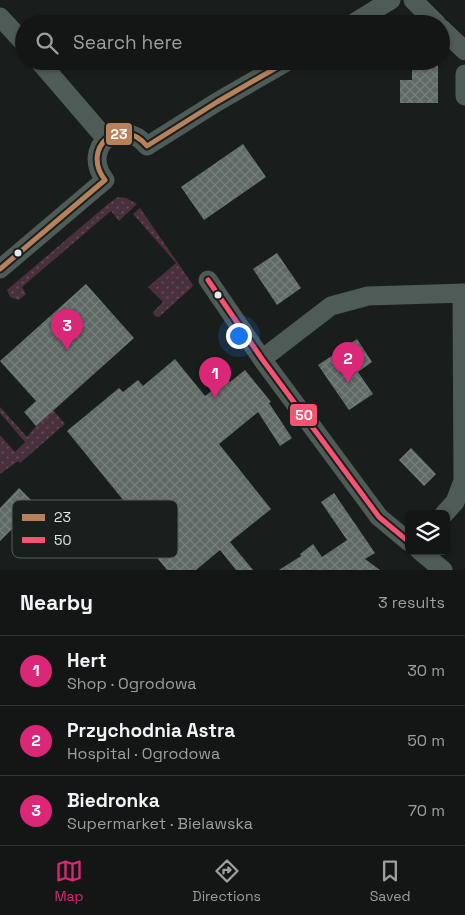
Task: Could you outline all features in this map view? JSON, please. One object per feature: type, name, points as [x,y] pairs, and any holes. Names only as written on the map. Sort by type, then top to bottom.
[{"type":"street","points":[[367,15],[391,0]]},
{"type":"street","points":[[413,0],[428,15]]},
{"type":"street","points":[[0,17],[15,33]]},
{"type":"street","points":[[450,37],[465,52]]},
{"type":"street","points":[[48,70],[106,138]]},
{"type":"street","points":[[0,269],[104,180],[97,166],[96,159],[101,144],[106,138],[120,133],[128,133],[135,135],[147,146],[272,70]]},
{"type":"street","points":[[465,74],[465,96]]},
{"type":"street","points":[[208,280],[262,359],[379,517],[405,539]]},
{"type":"street","points":[[262,359],[331,306],[368,296],[463,293],[463,480],[455,502],[448,510]]},
{"type":"street","points":[[425,555],[443,570]]},
{"type":"shaded area","points":[[118,197],[126,198],[137,204],[119,221],[111,211],[22,287],[26,294],[19,300],[10,297],[7,290]]},
{"type":"shaded area","points":[[140,208],[193,285],[159,317],[155,316],[153,312],[163,302],[148,287],[176,263],[133,214]]},
{"type":"shaded area","points":[[0,407],[27,437],[53,410],[65,424],[20,463],[18,461],[0,474],[0,435],[15,452],[25,442],[0,413]]},
{"type":"building","points":[[412,70],[438,70],[438,103],[400,103],[400,80],[412,80]]},
{"type":"building","points":[[243,144],[266,177],[204,220],[181,187]]},
{"type":"building","points":[[277,253],[301,288],[277,305],[253,269]]},
{"type":"building","points":[[86,284],[134,338],[36,426],[24,412],[36,401],[0,361]]},
{"type":"building","points":[[357,339],[372,362],[358,372],[373,394],[349,410],[318,365]]},
{"type":"building","points":[[175,359],[205,396],[227,379],[230,382],[245,370],[271,402],[269,403],[292,438],[280,446],[258,412],[219,444],[271,509],[230,542],[253,570],[236,570],[220,550],[196,570],[167,570],[157,558],[178,558],[178,500],[123,500],[67,431],[119,388],[123,392],[138,380],[143,386]]},
{"type":"building","points":[[411,448],[436,474],[424,486],[399,460]]},
{"type":"building","points":[[19,488],[31,500],[12,500],[12,529],[0,541],[0,508]]},
{"type":"building","points":[[334,493],[375,553],[365,559],[380,570],[279,570],[301,556],[300,554],[313,544],[322,557],[347,540],[321,502]]},
{"type":"transit line","name":"23","points":[[0,269],[105,180],[99,168],[97,157],[100,147],[106,139],[115,134],[126,133],[136,137],[147,146],[272,70]]},
{"type":"transit line","name":"50","points":[[208,280],[262,359],[379,517],[405,539]]},
{"type":"place","name":"Biedronka","points":[[67,350]]},
{"type":"place","name":"Przychodnia Astra","points":[[348,383]]},
{"type":"place","name":"Hert","points":[[215,398]]}]
